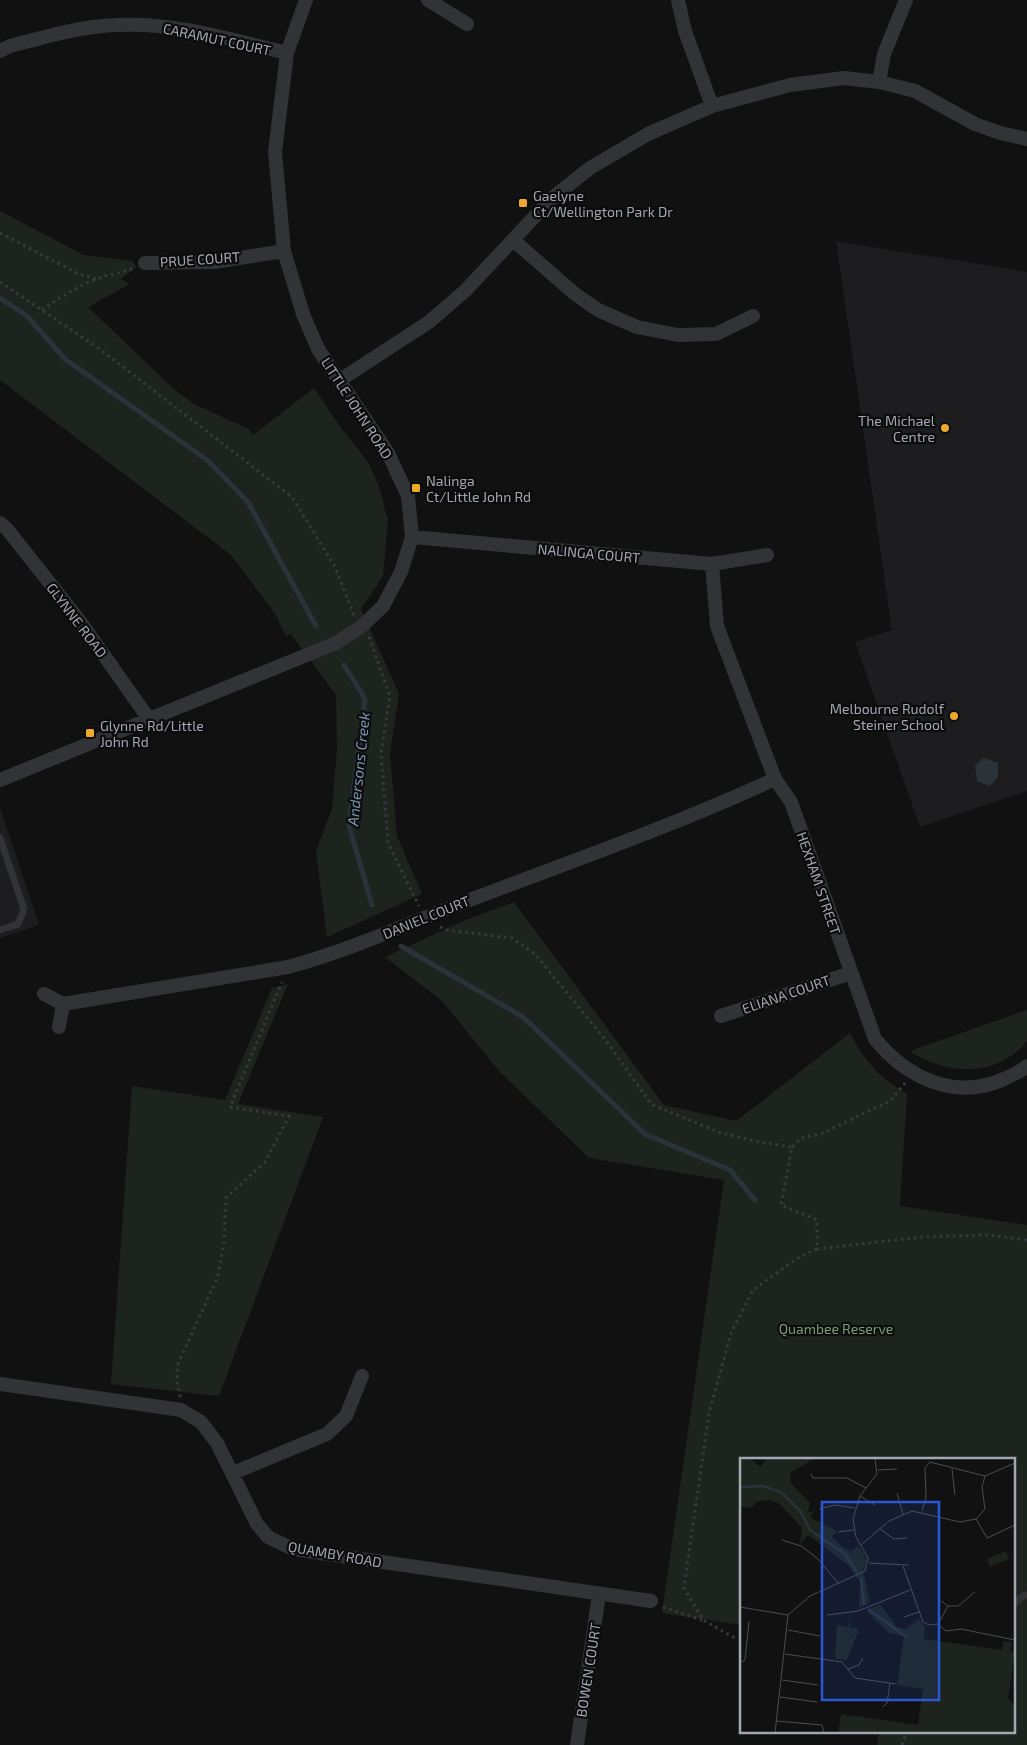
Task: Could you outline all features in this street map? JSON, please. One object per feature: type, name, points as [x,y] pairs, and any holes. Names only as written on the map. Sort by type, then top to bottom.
[{"type":"street","name":"LITTLE JOHN ROAD","points":[[0,780],[336,643],[362,626],[383,606],[401,572],[412,536],[408,496],[388,453],[318,349],[303,314],[284,250],[275,152],[287,53],[306,0]]},
{"type":"street","points":[[428,0],[467,24]]},
{"type":"street","points":[[678,0],[685,31],[712,106]]},
{"type":"street","points":[[879,82],[884,54],[906,0]]},
{"type":"street","name":"CARAMUT COURT","points":[[0,51],[10,46],[78,29],[118,25],[168,27],[287,53]]},
{"type":"street","points":[[340,380],[430,322],[466,290],[551,200],[590,168],[648,134],[712,106],[790,84],[844,78],[879,82],[915,91],[975,124],[1000,133],[1027,139]]},
{"type":"street","points":[[513,240],[583,300],[598,310],[637,327],[678,335],[716,334],[753,316]]},
{"type":"street","name":"PRUE COURT","points":[[145,263],[214,262],[284,250]]},
{"type":"street","name":"GLYNNE ROAD","points":[[0,524],[7,529],[79,620],[149,720]]},
{"type":"street","name":"NALINGA COURT","points":[[412,536],[712,564],[767,555]]},
{"type":"street","name":"HEXHAM STREET","points":[[712,564],[717,626],[775,779],[791,802],[875,1039],[889,1055],[910,1072],[944,1086],[990,1085],[1025,1072]]},
{"type":"street","name":"DANIEL COURT","points":[[63,1004],[288,966],[355,946],[433,914],[715,807],[775,779]]},
{"type":"street","name":"ELIANA COURT","points":[[721,1016],[851,973]]},
{"type":"street","points":[[44,994],[63,1004],[59,1027]]},
{"type":"street","points":[[233,1473],[327,1434],[346,1416],[362,1376]]},
{"type":"street","name":"QUAMBY ROAD","points":[[0,1384],[180,1410],[201,1422],[217,1443],[257,1524],[268,1537],[293,1549],[651,1601]]},
{"type":"street","name":"BOWEN COURT","points":[[577,1745],[599,1594]]},
{"type":"lane","points":[[0,838],[24,909],[18,924],[0,930]]},
{"type":"lane","points":[[1014,1604],[1027,1595]]},
{"type":"path","points":[[0,233],[80,274],[97,279]]},
{"type":"path","points":[[42,310],[79,286],[124,272],[145,263]]},
{"type":"path","points":[[0,282],[97,348],[292,497],[335,567],[352,614]]},
{"type":"path","points":[[371,639],[390,696],[381,753],[388,843],[418,905]]},
{"type":"path","points":[[432,924],[447,930],[512,938],[535,954],[604,1039],[651,1104],[718,1132],[759,1142],[792,1147]]},
{"type":"path","points":[[180,1410],[177,1378],[178,1364],[218,1276],[224,1242],[226,1198],[265,1162],[289,1116],[230,1107],[288,966]]},
{"type":"path","points":[[818,1249],[818,1220],[781,1205],[792,1147],[802,1138],[823,1133],[890,1100],[904,1086],[910,1072]]},
{"type":"path","points":[[703,1620],[684,1588],[709,1413],[731,1333],[753,1290],[796,1259],[818,1249],[922,1237],[989,1235],[1027,1240]]},
{"type":"path","points":[[651,1601],[679,1613],[703,1620],[733,1637],[740,1638]]},
{"type":"path","points":[[902,1745],[907,1732]]},
{"type":"shaded area","name":"The Michael Centre","points":[[836,241],[1027,272],[1027,791],[920,827],[855,642],[892,630]]},
{"type":"shaded area","points":[[984,758],[998,763],[998,777],[990,786],[977,781],[975,765]]},
{"type":"shaded area","points":[[0,808],[39,925],[0,938]]},
{"type":"green space","points":[[0,211],[84,255],[133,261],[136,267],[121,279],[130,284],[88,307],[175,390],[194,404],[249,429],[253,435],[314,388],[339,425],[368,462],[376,479],[388,518],[383,576],[361,609],[399,694],[390,754],[397,836],[422,894],[327,937],[316,851],[332,809],[337,749],[336,695],[291,634],[286,636],[275,614],[231,555],[0,380]]},
{"type":"green space","name":"Quambee Reserve","points":[[514,902],[664,1105],[736,1121],[850,1033],[861,1052],[874,1068],[889,1082],[907,1094],[900,1206],[1027,1225],[1027,1745],[877,1745],[879,1732],[1014,1732],[1014,1458],[740,1458],[740,1625],[662,1613],[724,1180],[589,1158],[500,1072],[442,1001],[385,957],[461,922]]},
{"type":"green space","points":[[288,984],[238,1104],[323,1117],[219,1396],[111,1384],[132,1086],[225,1100],[272,988]]},
{"type":"green space","points":[[1027,1010],[1027,1041],[1015,1053],[1001,1062],[987,1067],[955,1069],[924,1059],[910,1051]]},
{"type":"waterway","points":[[0,298],[27,316],[65,359],[207,460],[248,502],[316,626]]},
{"type":"waterway","name":"Andersons Creek","points":[[344,665],[365,699],[349,826],[372,905]]},
{"type":"waterway","points":[[401,946],[523,1017],[645,1134],[730,1170],[755,1200]]},
{"type":"place","name":"Gaelyne Ct/Wellington Park Dr","points":[[523,203]]},
{"type":"place","name":"The Michael Centre","points":[[945,428]]},
{"type":"place","name":"Nalinga Ct/Little John Rd","points":[[416,488]]},
{"type":"place","name":"Melbourne Rudolf Steiner School","points":[[954,716]]},
{"type":"place","name":"Glynne Rd/Little John Rd","points":[[90,733]]}]
